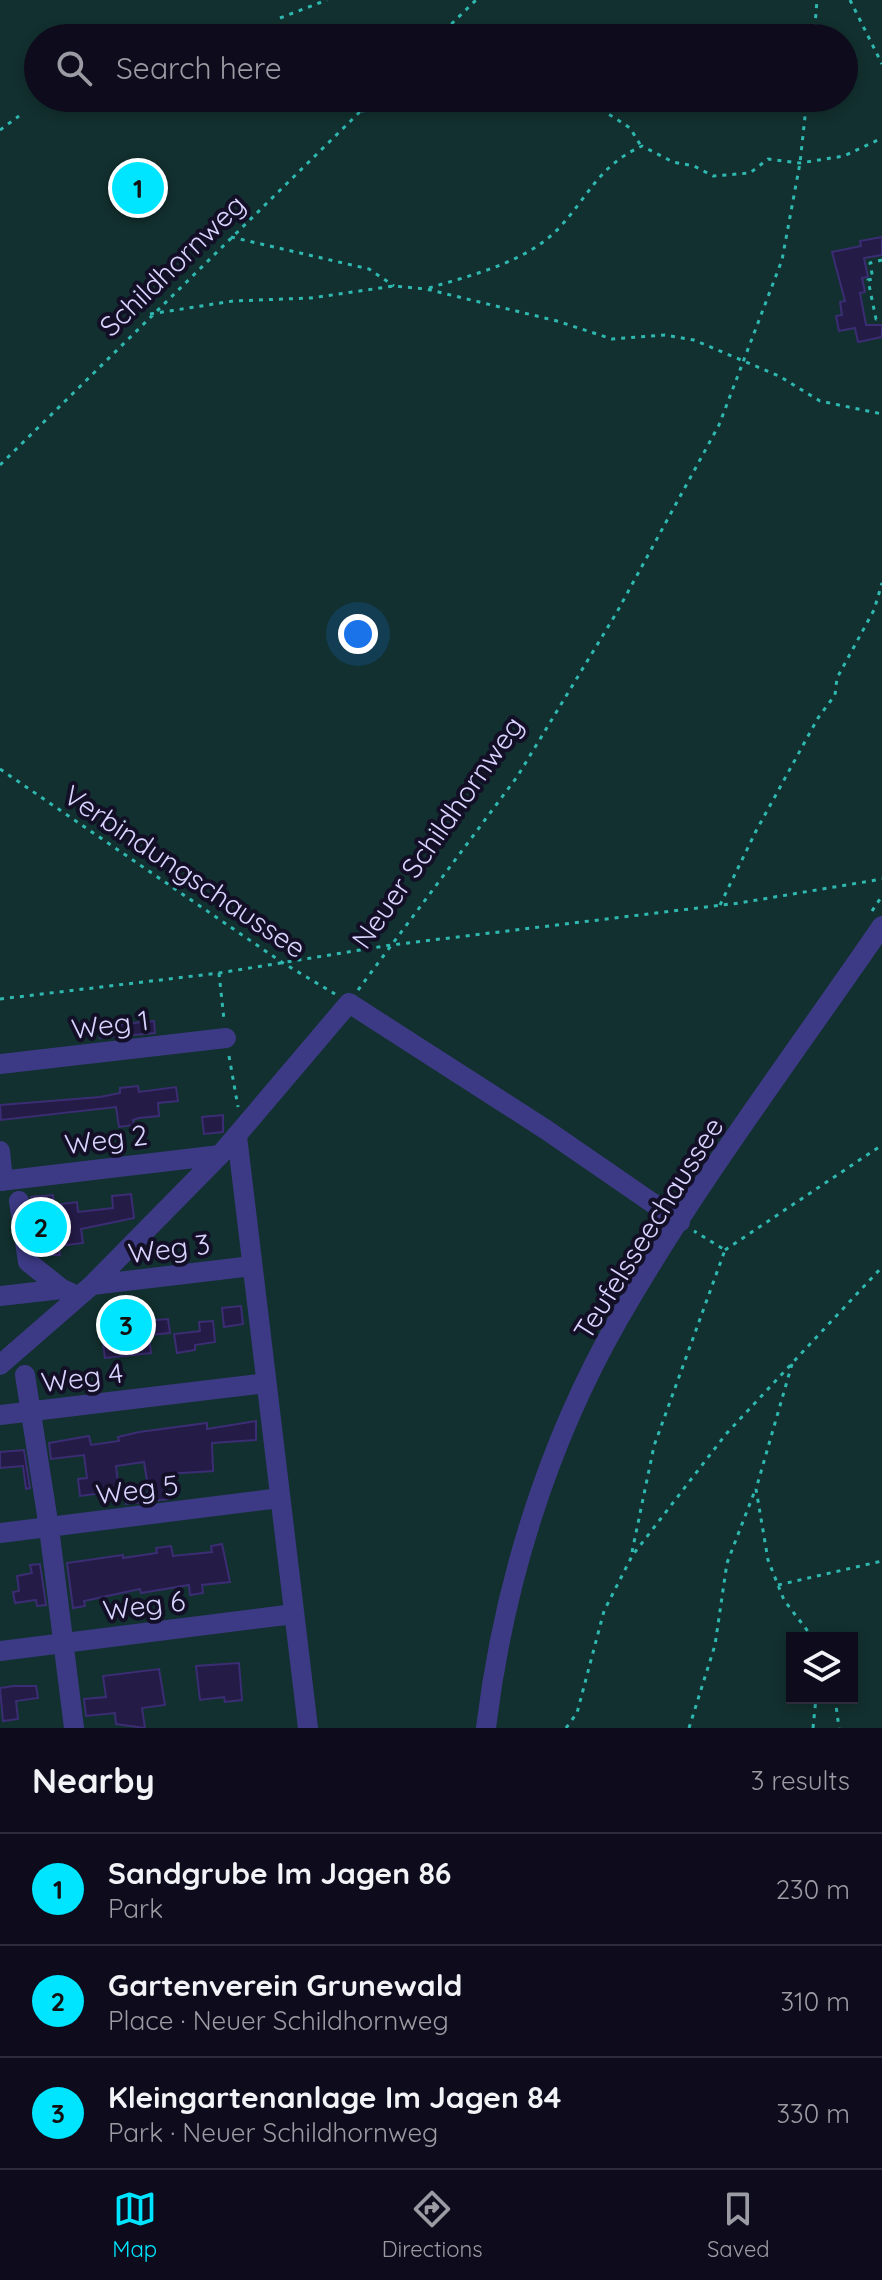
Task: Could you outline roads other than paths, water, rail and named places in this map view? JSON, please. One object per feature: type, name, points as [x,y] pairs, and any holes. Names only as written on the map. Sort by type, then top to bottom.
[{"type":"street","name":"Teufelsseechaussee","points":[[486,1728],[510,1597],[553,1460],[617,1322],[680,1222],[882,926]]},
{"type":"street","points":[[0,1365],[220,1155],[349,1003],[545,1129],[680,1222]]},
{"type":"street","name":"Weg 1","points":[[0,1064],[226,1038]]},
{"type":"street","points":[[237,1136],[308,1728]]},
{"type":"street","points":[[0,1151],[2,1181]]},
{"type":"street","name":"Weg 2","points":[[2,1181],[220,1155]]},
{"type":"street","points":[[19,1201],[28,1262],[77,1290]]},
{"type":"street","name":"Weg 3","points":[[0,1296],[77,1290],[252,1266]]},
{"type":"street","points":[[25,1375],[49,1528],[74,1728]]},
{"type":"street","name":"Weg 4","points":[[0,1415],[266,1383]]},
{"type":"street","name":"Weg 5","points":[[0,1533],[280,1498]]},
{"type":"street","name":"Weg 6","points":[[0,1651],[294,1614]]},
{"type":"place","name":"Sandgrube Im Jagen 86","points":[[138,188]]},
{"type":"place","name":"Gartenverein Grunewald","points":[[41,1227]]},
{"type":"place","name":"Kleingartenanlage Im Jagen 84","points":[[126,1325]]}]
